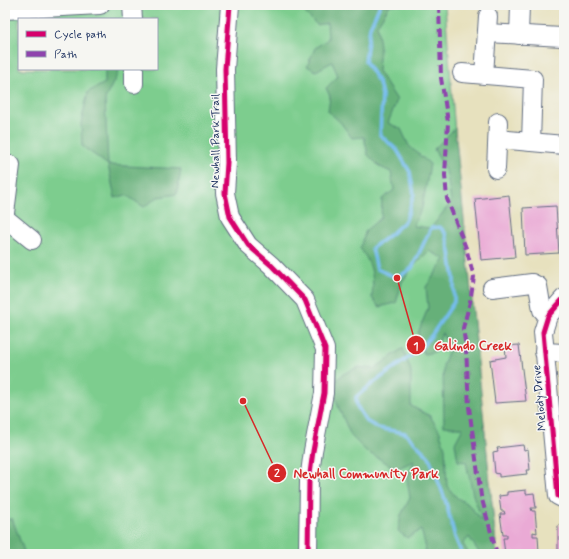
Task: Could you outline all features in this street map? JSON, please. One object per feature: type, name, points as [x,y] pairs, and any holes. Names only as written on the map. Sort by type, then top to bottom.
[{"type":"street","points":[[5,10],[100,5]]},
{"type":"street","points":[[132,5],[132,18]]},
{"type":"street","name":"Newhall Park Trail","points":[[230,5],[225,69],[227,163],[225,193],[230,217],[248,245],[271,265],[305,300],[325,349],[324,393],[309,481],[308,554]]},
{"type":"street","points":[[519,35],[520,5]]},
{"type":"street","points":[[484,75],[487,25],[519,35],[562,37]]},
{"type":"street","points":[[462,73],[533,79],[531,142]]},
{"type":"street","points":[[496,169],[498,130],[531,142],[564,145]]},
{"type":"street","points":[[5,213],[11,165]]},
{"type":"street","points":[[5,218],[32,240]]},
{"type":"street","points":[[492,288],[532,283],[538,286],[542,310],[548,316]]},
{"type":"street","name":"Melody Drive","points":[[564,298],[548,316],[542,332],[558,496],[564,500]]},
{"type":"street","points":[[544,352],[564,353]]},
{"type":"path","points":[[5,548],[10,554]]},
{"type":"green space","points":[[5,5],[445,5],[457,158],[497,554],[5,554]]},
{"type":"green space","points":[[303,5],[390,5],[377,25],[380,46],[378,71],[397,100],[388,123],[401,129],[409,146],[430,164],[422,208],[413,226],[431,228],[451,202],[447,174],[434,149],[455,128],[497,554],[480,554],[469,537],[463,544],[469,554],[424,554],[425,544],[421,530],[407,538],[398,531],[401,515],[410,498],[407,479],[414,461],[396,469],[367,452],[351,436],[338,406],[332,384],[343,374],[359,367],[374,369],[403,348],[411,371],[411,406],[430,416],[439,430],[445,448],[447,486],[456,497],[469,505],[483,522],[473,495],[466,462],[458,461],[455,443],[463,428],[444,426],[443,366],[449,349],[442,333],[436,352],[424,354],[418,333],[428,308],[426,287],[445,259],[429,251],[412,268],[402,282],[396,303],[379,307],[372,298],[372,272],[368,260],[360,248],[366,230],[381,218],[382,199],[394,190],[391,172],[380,167],[368,155],[364,137],[352,138],[341,123],[328,111],[330,96],[326,88],[338,76],[332,62],[316,71],[307,66],[315,48],[328,39],[327,23],[317,25],[300,8]]},
{"type":"green space","points":[[105,70],[116,70],[118,73],[105,99],[108,165],[82,146],[81,123],[88,92],[105,83]]},
{"type":"green space","points":[[108,165],[181,169],[177,194],[158,197],[144,207],[126,195],[115,198]]},
{"type":"green space","points":[[12,518],[25,554],[10,554],[5,548],[5,521]]},
{"type":"building","points":[[509,195],[515,257],[481,260],[475,199]]},
{"type":"building","points":[[556,206],[559,253],[525,255],[523,208]]},
{"type":"building","points":[[519,345],[526,401],[495,403],[490,360],[506,357],[505,346]]},
{"type":"building","points":[[523,445],[524,450],[528,449],[530,470],[526,470],[527,474],[499,477],[499,474],[495,473],[493,452],[498,451],[497,448]]},
{"type":"building","points":[[526,490],[526,494],[534,493],[536,508],[531,508],[532,511],[535,511],[537,533],[533,532],[533,536],[538,536],[539,552],[526,554],[505,554],[503,538],[507,538],[507,535],[503,535],[500,514],[505,514],[504,511],[501,511],[499,496],[507,495],[507,492]]},
{"type":"building","points":[[558,525],[564,526],[564,554],[558,554]]},
{"type":"waterway","points":[[380,5],[370,27],[365,61],[379,83],[382,95],[380,135],[397,150],[410,172],[414,194],[406,220],[372,248],[377,269],[397,278],[412,268],[431,228],[440,227],[446,234],[450,252],[454,278],[454,302],[431,336],[419,350],[356,397],[357,406],[366,421],[378,428],[405,433],[429,457],[445,499],[455,537],[462,554]]},
{"type":"marked path","points":[[439,5],[441,78],[448,122],[445,175],[447,199],[466,248],[474,277],[470,302],[463,328],[466,348],[469,407],[481,496],[497,554]]},
{"type":"cycle path","points":[[230,5],[225,69],[227,163],[225,193],[230,217],[248,245],[271,265],[305,300],[325,349],[324,393],[309,481],[308,554]]},
{"type":"cycle path","points":[[564,298],[548,316],[543,332],[558,496],[564,499]]},
{"type":"place","name":"Galindo Creek","points":[[397,278]]},
{"type":"place","name":"Newhall Community Park","points":[[243,401]]}]
